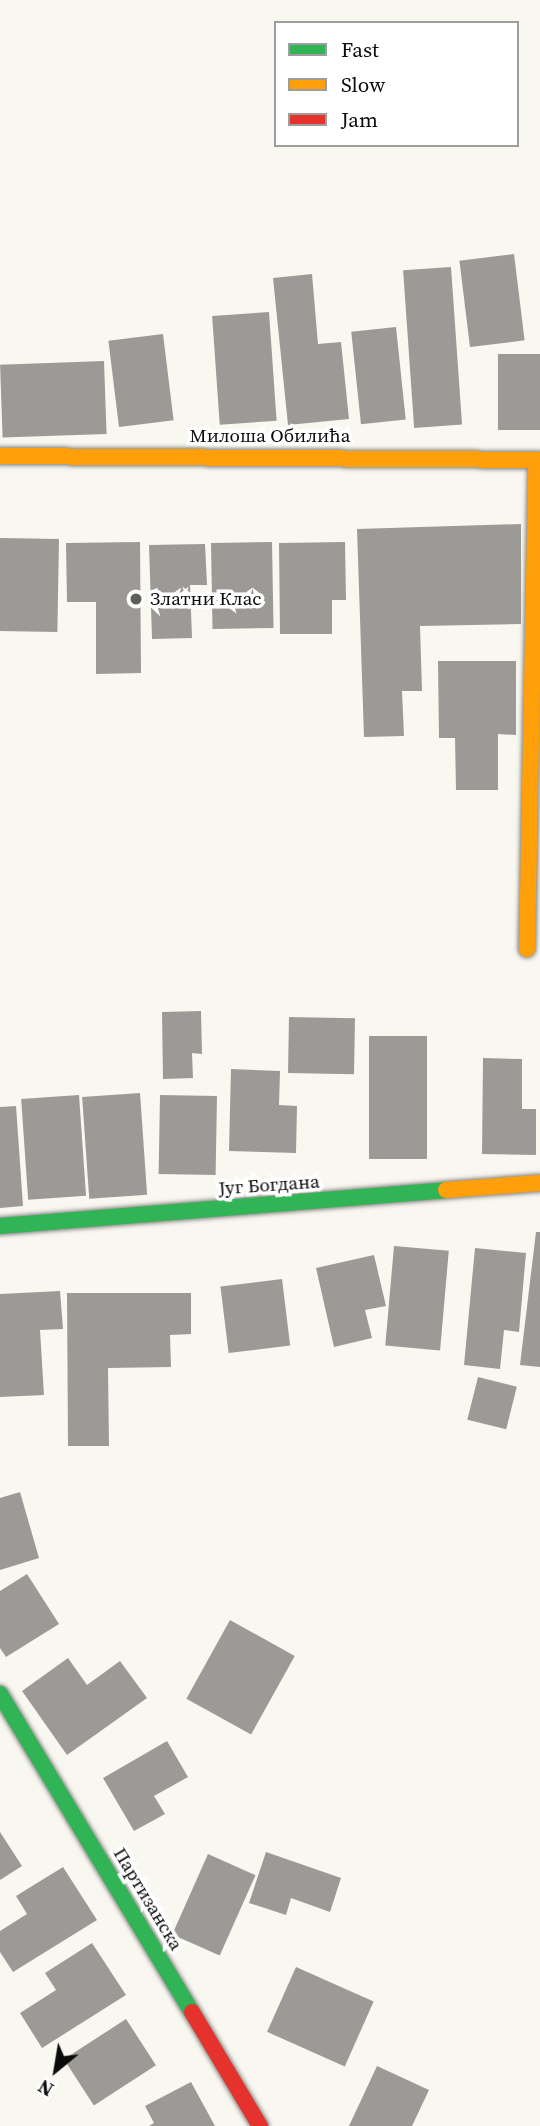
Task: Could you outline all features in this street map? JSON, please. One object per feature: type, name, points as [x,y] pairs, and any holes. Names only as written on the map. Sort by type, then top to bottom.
[{"type":"street","name":"Милоша Обилића","points":[[0,456],[538,460]]},
{"type":"street","points":[[527,949],[538,460]]},
{"type":"street","name":"Југ Богдана","points":[[0,1226],[540,1183]]},
{"type":"street","name":"Партизанска","points":[[0,1694],[260,2126]]},
{"type":"building","points":[[514,254],[525,340],[470,347],[459,261]]},
{"type":"building","points":[[451,267],[462,425],[414,428],[403,270]]},
{"type":"building","points":[[312,274],[318,344],[341,342],[349,419],[288,425],[273,278]]},
{"type":"building","points":[[269,312],[277,421],[220,425],[212,316]]},
{"type":"building","points":[[396,327],[406,419],[361,424],[351,332]]},
{"type":"building","points":[[163,334],[174,420],[119,427],[108,341]]},
{"type":"building","points":[[498,354],[540,354],[540,430],[498,430]]},
{"type":"building","points":[[104,361],[107,434],[3,438],[0,365]]},
{"type":"building","points":[[521,524],[521,624],[420,626],[422,691],[402,691],[404,736],[364,737],[357,529]]},
{"type":"building","points":[[0,538],[59,539],[57,632],[0,631]]},
{"type":"building","points":[[140,542],[141,673],[96,674],[96,602],[67,602],[66,543]]},
{"type":"building","points":[[272,542],[274,628],[213,629],[211,543]]},
{"type":"building","points":[[345,542],[346,600],[332,600],[332,634],[280,634],[279,543]]},
{"type":"building","points":[[205,544],[207,585],[190,585],[192,638],[152,639],[149,545]]},
{"type":"building","points":[[438,661],[516,661],[516,735],[498,734],[498,790],[456,790],[455,738],[439,738]]},
{"type":"building","points":[[201,1011],[202,1054],[192,1053],[193,1078],[163,1079],[162,1012]]},
{"type":"building","points":[[289,1017],[355,1018],[354,1074],[288,1073]]},
{"type":"building","points":[[369,1036],[427,1036],[427,1159],[369,1159]]},
{"type":"building","points":[[483,1058],[522,1059],[522,1109],[536,1109],[536,1155],[482,1154]]},
{"type":"building","points":[[231,1069],[280,1071],[279,1105],[297,1106],[296,1153],[229,1151]]},
{"type":"building","points":[[140,1093],[147,1195],[89,1199],[82,1097]]},
{"type":"building","points":[[79,1095],[86,1196],[28,1200],[21,1099]]},
{"type":"building","points":[[160,1095],[217,1096],[216,1175],[159,1174]]},
{"type":"building","points":[[16,1106],[23,1206],[0,1208],[0,1107]]},
{"type":"building","points":[[536,1232],[540,1232],[540,1367],[520,1365]]},
{"type":"building","points":[[394,1246],[449,1251],[440,1350],[385,1346]]},
{"type":"building","points":[[475,1248],[526,1253],[519,1332],[504,1330],[500,1369],[464,1365]]},
{"type":"building","points":[[374,1255],[386,1306],[365,1310],[372,1338],[334,1347],[316,1268]]},
{"type":"building","points":[[282,1279],[290,1346],[229,1353],[220,1287]]},
{"type":"building","points":[[60,1291],[63,1329],[40,1330],[44,1395],[0,1397],[0,1294]]},
{"type":"building","points":[[67,1293],[191,1293],[191,1334],[170,1335],[171,1367],[108,1368],[109,1446],[68,1446]]},
{"type":"building","points":[[478,1377],[517,1387],[506,1429],[467,1420]]},
{"type":"building","points":[[20,1492],[39,1558],[0,1570],[0,1498]]},
{"type":"building","points":[[27,1574],[59,1624],[6,1657],[0,1648],[0,1591]]},
{"type":"building","points":[[230,1620],[295,1656],[251,1735],[186,1699]]},
{"type":"building","points":[[68,1658],[87,1685],[120,1661],[147,1698],[67,1755],[22,1691]]},
{"type":"building","points":[[167,1741],[188,1777],[154,1796],[165,1814],[134,1831],[103,1778]]},
{"type":"building","points":[[0,1832],[22,1866],[0,1880]]},
{"type":"building","points":[[266,1852],[341,1878],[330,1912],[291,1898],[286,1915],[249,1903]]},
{"type":"building","points":[[208,1854],[256,1875],[220,1956],[172,1934]]},
{"type":"building","points":[[63,1867],[97,1920],[13,1972],[0,1952],[0,1931],[27,1914],[16,1896]]},
{"type":"building","points":[[92,1943],[126,1995],[42,2048],[20,2013],[56,1990],[45,1973]]},
{"type":"building","points":[[296,1967],[374,2002],[345,2066],[267,2032]]},
{"type":"building","points":[[126,2019],[156,2065],[94,2105],[64,2059]]},
{"type":"building","points":[[377,2066],[429,2090],[412,2126],[349,2126]]},
{"type":"building","points":[[191,2082],[215,2126],[149,2126],[154,2123],[145,2106]]},
{"type":"traffic: fast","points":[[0,1226],[446,1190]]},
{"type":"traffic: fast","points":[[0,1694],[192,2012]]},
{"type":"traffic: slow","points":[[0,456],[540,460]]},
{"type":"traffic: slow","points":[[527,949],[536,460]]},
{"type":"traffic: slow","points":[[446,1190],[540,1183]]},
{"type":"traffic: jam","points":[[192,2012],[260,2126]]},
{"type":"place","name":"Златни Клас","points":[[136,599]]}]
